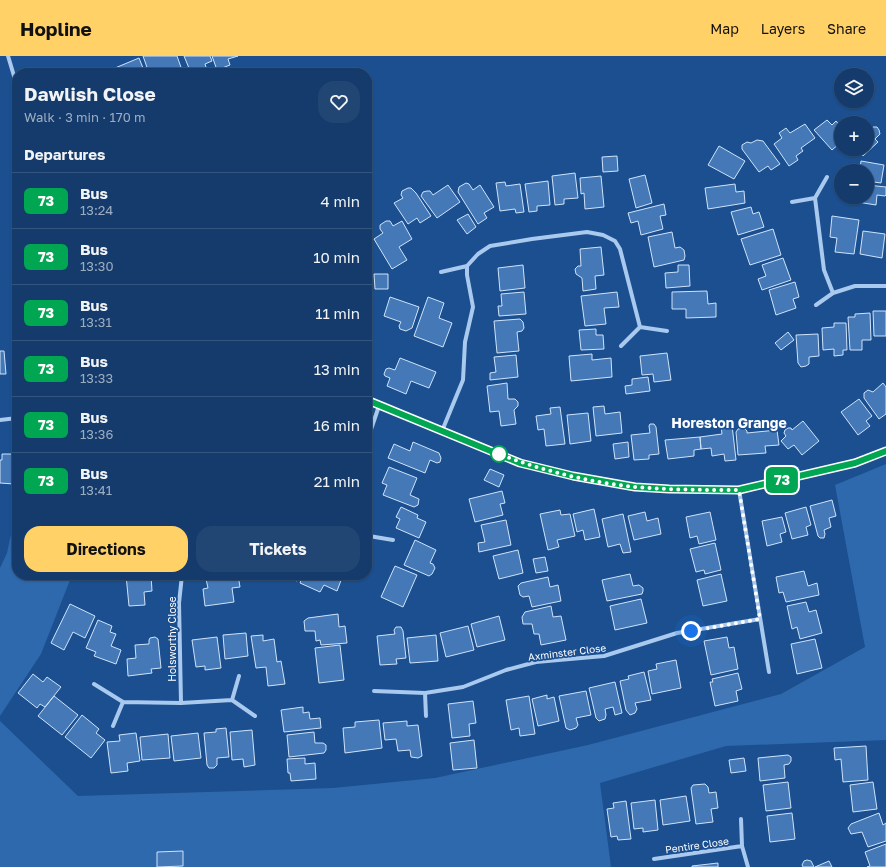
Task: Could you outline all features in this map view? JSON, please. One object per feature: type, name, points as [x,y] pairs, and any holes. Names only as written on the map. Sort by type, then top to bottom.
[{"type":"street","points":[[8,56],[12,69]]},
{"type":"street","points":[[827,177],[815,198],[824,270],[833,293]]},
{"type":"street","points":[[792,202],[815,198]]},
{"type":"street","points":[[441,272],[467,266],[478,254],[490,246],[587,232],[603,235],[615,242],[620,248],[640,327]]},
{"type":"street","points":[[442,432],[463,380],[465,342],[473,307],[467,275],[467,266]]},
{"type":"street","points":[[816,305],[833,293],[856,286],[886,286]]},
{"type":"street","points":[[640,327],[667,331]]},
{"type":"street","points":[[621,346],[640,327]]},
{"type":"street","points":[[372,402],[520,463],[573,476],[635,487],[739,490],[855,463],[886,451]]},
{"type":"street","points":[[372,426],[379,406]]},
{"type":"street","points":[[0,420],[12,419]]},
{"type":"street","points":[[739,490],[769,672]]},
{"type":"street","points":[[372,536],[393,540]]},
{"type":"street","name":"Holsworthy Close","points":[[181,580],[179,604],[181,703]]},
{"type":"street","name":"Axminster Close","points":[[374,691],[425,693],[464,687],[506,670],[536,662],[604,656],[677,633],[760,619]]},
{"type":"street","points":[[232,700],[239,676]]},
{"type":"street","points":[[94,684],[123,702],[181,703],[232,700],[255,716]]},
{"type":"street","points":[[425,693],[426,716]]},
{"type":"street","points":[[113,726],[123,702]]},
{"type":"street","name":"Pentire Close","points":[[741,819],[742,846],[748,867]]},
{"type":"street","name":"Pentire Close","points":[[654,859],[742,846]]},
{"type":"shaded area","points":[[886,464],[886,740],[726,746],[600,783],[611,867],[0,867],[0,721],[78,796],[333,788],[435,778],[588,745],[781,694],[865,647],[835,485]]},
{"type":"shaded area","points":[[12,530],[12,580],[70,580],[41,654],[0,716],[0,568],[7,553]]},
{"type":"building","points":[[143,56],[177,56],[181,68],[147,68]]},
{"type":"building","points":[[184,56],[210,56],[212,61],[205,64],[206,68],[189,68]]},
{"type":"building","points":[[212,56],[238,56],[228,59],[230,65],[222,68],[216,68]]},
{"type":"building","points":[[139,58],[143,68],[115,68]]},
{"type":"building","points":[[827,120],[832,125],[834,123],[834,148],[832,150],[814,130]]},
{"type":"building","points":[[805,124],[815,138],[801,148],[803,151],[796,156],[798,160],[789,166],[774,144],[782,138],[779,133],[786,128],[790,133]]},
{"type":"building","points":[[874,127],[877,127],[879,130],[880,134],[875,139],[878,142],[874,146]]},
{"type":"building","points":[[757,140],[763,141],[780,164],[771,170],[768,166],[759,172],[742,149],[742,145],[747,142],[751,143]]},
{"type":"building","points":[[719,146],[745,161],[734,179],[708,165]]},
{"type":"building","points":[[617,156],[618,171],[603,172],[602,157]]},
{"type":"building","points":[[861,161],[884,165],[881,183],[874,182],[874,164],[861,164]]},
{"type":"building","points":[[575,173],[578,198],[564,199],[564,204],[555,205],[552,176]]},
{"type":"building","points":[[645,175],[652,203],[636,208],[629,179]]},
{"type":"building","points":[[601,176],[604,207],[585,209],[584,193],[581,194],[580,178]]},
{"type":"building","points":[[548,181],[550,205],[537,206],[537,211],[529,212],[525,184]]},
{"type":"building","points":[[505,182],[506,186],[520,184],[524,212],[516,213],[515,209],[500,211],[496,183]]},
{"type":"building","points":[[466,183],[469,184],[473,190],[480,185],[494,207],[484,213],[487,218],[478,224],[458,192],[459,187]]},
{"type":"building","points":[[735,184],[736,192],[744,191],[745,203],[708,209],[705,188]]},
{"type":"building","points":[[448,185],[460,202],[437,218],[421,196],[423,192],[427,191],[430,191],[433,195]]},
{"type":"building","points":[[874,186],[886,187],[885,196],[877,195],[876,205],[870,204],[874,204]]},
{"type":"building","points":[[411,188],[416,193],[431,216],[420,223],[417,218],[408,224],[394,203],[403,198],[401,195],[402,191]]},
{"type":"building","points":[[664,204],[666,215],[660,216],[663,229],[641,235],[638,221],[631,223],[628,213]]},
{"type":"building","points":[[751,207],[753,214],[759,212],[764,227],[738,235],[731,212]]},
{"type":"building","points":[[468,214],[476,227],[467,234],[457,220]]},
{"type":"building","points":[[832,216],[859,220],[854,254],[835,252],[837,238],[830,237]]},
{"type":"building","points":[[386,221],[390,221],[393,226],[402,221],[412,239],[399,247],[407,260],[392,269],[374,239],[383,233],[380,229],[380,225]]},
{"type":"building","points":[[773,229],[781,255],[750,265],[741,239]]},
{"type":"building","points":[[863,231],[885,234],[882,258],[860,254]]},
{"type":"building","points":[[672,232],[675,248],[680,247],[684,250],[684,260],[654,267],[648,237]]},
{"type":"building","points":[[601,247],[604,275],[595,276],[596,289],[583,291],[582,278],[576,274],[575,269],[578,266],[581,266],[580,249]]},
{"type":"building","points":[[783,258],[791,280],[762,290],[758,279],[766,276],[762,265]]},
{"type":"building","points":[[523,265],[525,288],[500,291],[498,268]]},
{"type":"building","points":[[678,265],[689,265],[690,286],[666,288],[665,273],[678,272]]},
{"type":"building","points":[[374,274],[388,274],[388,289],[375,289]]},
{"type":"building","points":[[795,282],[799,297],[793,299],[796,308],[776,315],[769,290]]},
{"type":"building","points":[[707,291],[708,304],[716,303],[716,317],[686,318],[686,309],[672,309],[672,292]]},
{"type":"building","points":[[524,292],[526,314],[499,316],[498,306],[502,306],[501,294]]},
{"type":"building","points":[[617,292],[619,307],[604,308],[606,324],[585,326],[581,296]]},
{"type":"building","points":[[390,297],[419,307],[412,328],[406,331],[400,329],[399,326],[401,322],[384,316]]},
{"type":"building","points":[[428,297],[444,303],[439,318],[452,323],[443,347],[414,336]]},
{"type":"building","points":[[873,311],[886,311],[886,336],[874,336]]},
{"type":"building","points":[[870,313],[871,340],[862,340],[862,350],[850,350],[848,317],[855,317],[855,314]]},
{"type":"building","points":[[520,319],[523,322],[524,328],[522,331],[517,332],[519,351],[497,353],[494,321]]},
{"type":"building","points":[[834,323],[846,323],[847,350],[843,350],[843,355],[834,356],[834,349],[823,350],[822,328],[834,327]]},
{"type":"building","points":[[596,329],[596,335],[603,335],[604,349],[581,350],[579,330]]},
{"type":"building","points":[[788,332],[794,340],[781,350],[775,343]]},
{"type":"building","points":[[818,334],[819,356],[809,357],[809,364],[801,367],[798,363],[796,335]]},
{"type":"building","points":[[0,351],[4,351],[6,374],[0,374]]},
{"type":"building","points":[[667,353],[671,380],[654,382],[653,374],[642,375],[640,356]]},
{"type":"building","points":[[592,354],[592,360],[611,358],[612,377],[571,381],[569,356]]},
{"type":"building","points":[[516,355],[518,377],[490,380],[490,373],[496,372],[494,357]]},
{"type":"building","points":[[400,358],[436,372],[429,388],[411,381],[406,394],[387,386],[390,378],[384,374],[386,369],[389,368],[395,370]]},
{"type":"building","points":[[648,377],[650,391],[626,394],[625,386],[632,385],[632,379]]},
{"type":"building","points":[[507,383],[508,399],[515,399],[518,402],[518,406],[514,410],[516,424],[501,426],[499,411],[490,412],[487,386]]},
{"type":"building","points":[[883,383],[886,387],[886,414],[879,419],[864,398],[864,393],[868,390],[873,392]]},
{"type":"building","points":[[859,399],[872,416],[866,421],[870,426],[858,435],[841,412]]},
{"type":"building","points":[[604,406],[605,414],[620,412],[622,433],[596,436],[593,407]]},
{"type":"building","points":[[560,407],[565,444],[546,446],[544,429],[538,430],[536,416],[551,414],[550,408]]},
{"type":"building","points":[[588,413],[591,441],[570,444],[567,415]]},
{"type":"building","points":[[803,421],[819,441],[802,455],[794,445],[788,449],[781,441],[786,436],[784,433],[785,430],[791,428],[792,430]]},
{"type":"building","points":[[650,424],[654,424],[656,427],[659,454],[649,455],[649,459],[634,460],[631,435],[650,433]]},
{"type":"building","points":[[732,425],[736,460],[725,461],[724,454],[712,456],[711,448],[701,449],[700,437],[722,434],[721,426]]},
{"type":"building","points":[[744,428],[747,433],[777,430],[779,445],[765,446],[766,453],[738,455],[736,432],[738,429]]},
{"type":"building","points":[[700,437],[701,449],[694,450],[694,456],[668,459],[665,440]]},
{"type":"building","points":[[413,442],[439,453],[441,458],[440,462],[437,463],[430,460],[425,473],[388,458],[394,444],[410,451]]},
{"type":"building","points":[[628,442],[629,457],[615,459],[613,444]]},
{"type":"building","points":[[2,454],[12,454],[12,484],[0,483],[0,460],[2,460]]},
{"type":"building","points":[[389,467],[417,478],[410,495],[419,499],[418,505],[414,507],[383,495],[387,485],[382,483]]},
{"type":"building","points":[[490,469],[504,475],[499,487],[484,480]]},
{"type":"building","points":[[502,491],[505,503],[500,504],[503,515],[475,522],[469,499]]},
{"type":"building","points":[[832,500],[836,516],[829,518],[831,527],[824,530],[824,538],[820,538],[818,536],[810,506]]},
{"type":"building","points":[[401,507],[418,515],[417,518],[426,522],[419,538],[396,528],[400,519],[396,517]]},
{"type":"building","points":[[806,507],[811,525],[806,527],[808,535],[792,539],[785,513]]},
{"type":"building","points":[[594,509],[600,537],[585,540],[583,530],[577,532],[573,514]]},
{"type":"building","points":[[560,510],[561,515],[570,514],[575,536],[557,540],[559,547],[548,550],[540,514]]},
{"type":"building","points":[[645,512],[647,521],[658,518],[661,534],[634,540],[628,516]]},
{"type":"building","points":[[710,512],[716,540],[699,544],[697,536],[690,538],[686,517]]},
{"type":"building","points":[[623,514],[631,552],[623,553],[620,544],[608,547],[602,519]]},
{"type":"building","points":[[782,517],[786,532],[780,534],[782,542],[767,546],[762,521]]},
{"type":"building","points":[[506,520],[511,545],[479,552],[478,543],[485,542],[481,525]]},
{"type":"building","points":[[415,540],[436,550],[430,563],[433,564],[435,568],[429,576],[404,565]]},
{"type":"building","points":[[715,543],[721,570],[705,574],[704,570],[696,572],[690,549]]},
{"type":"building","points":[[518,550],[523,573],[499,579],[493,556]]},
{"type":"building","points":[[545,557],[548,571],[536,573],[533,559]]},
{"type":"building","points":[[395,566],[417,575],[403,607],[381,597]]},
{"type":"building","points":[[804,571],[808,586],[817,583],[819,595],[786,602],[783,592],[779,593],[776,577]]},
{"type":"building","points":[[630,574],[633,586],[639,585],[643,588],[642,594],[607,601],[602,580]]},
{"type":"building","points":[[721,574],[727,601],[703,606],[697,580]]},
{"type":"building","points":[[548,577],[550,587],[558,585],[561,601],[532,607],[529,596],[523,597],[520,595],[518,586],[521,583]]},
{"type":"building","points":[[126,580],[151,580],[152,591],[144,592],[145,605],[129,606]]},
{"type":"building","points":[[206,580],[239,580],[240,587],[232,588],[234,602],[205,606],[203,589],[208,588]]},
{"type":"building","points":[[301,580],[341,580],[337,591],[324,585],[320,592],[300,583]]},
{"type":"building","points":[[641,599],[647,623],[615,630],[610,606]]},
{"type":"building","points":[[806,602],[809,612],[816,610],[822,633],[800,639],[797,627],[792,629],[787,606]]},
{"type":"building","points":[[70,604],[95,616],[85,638],[73,632],[64,650],[51,643]]},
{"type":"building","points":[[551,606],[553,617],[561,616],[566,640],[541,645],[539,634],[534,634],[532,624],[523,624],[522,617],[525,612]]},
{"type":"building","points":[[338,614],[339,627],[345,626],[347,643],[321,645],[320,640],[316,641],[315,631],[305,631],[304,621],[308,618]]},
{"type":"building","points":[[499,616],[505,640],[477,647],[471,624]]},
{"type":"building","points":[[98,620],[112,626],[110,632],[116,634],[111,646],[121,650],[116,664],[94,656],[96,652],[86,648]]},
{"type":"building","points":[[468,626],[474,650],[446,657],[440,633]]},
{"type":"building","points":[[396,627],[401,627],[403,631],[406,658],[396,659],[397,664],[380,665],[377,636],[395,634],[394,630]]},
{"type":"building","points":[[246,633],[248,656],[225,659],[223,635]]},
{"type":"building","points":[[263,635],[263,641],[274,639],[277,662],[281,661],[285,684],[268,686],[266,667],[256,668],[251,636]]},
{"type":"building","points":[[436,635],[438,661],[410,663],[407,638]]},
{"type":"building","points":[[155,637],[158,639],[161,668],[151,669],[152,673],[128,676],[127,659],[136,658],[135,645],[149,644],[150,638]]},
{"type":"building","points":[[217,637],[221,668],[205,670],[205,666],[196,667],[192,640]]},
{"type":"building","points":[[727,637],[729,648],[734,647],[738,669],[711,675],[704,641]]},
{"type":"building","points":[[815,639],[822,668],[797,674],[791,644]]},
{"type":"building","points":[[340,645],[344,680],[319,683],[315,648]]},
{"type":"building","points":[[676,660],[681,688],[652,694],[648,671],[657,669],[656,664]]},
{"type":"building","points":[[644,672],[651,700],[635,703],[637,709],[635,713],[630,715],[626,710],[620,681],[629,679],[628,676]]},
{"type":"building","points":[[738,673],[742,689],[736,691],[738,701],[715,706],[710,682],[713,682],[712,679]]},
{"type":"building","points":[[33,674],[43,682],[47,677],[61,687],[45,707],[40,704],[37,708],[18,693]]},
{"type":"building","points":[[615,682],[622,713],[615,715],[613,707],[605,709],[605,719],[599,721],[596,718],[589,688]]},
{"type":"building","points":[[586,691],[591,715],[576,718],[578,725],[576,728],[570,730],[566,728],[559,696]]},
{"type":"building","points":[[547,695],[547,699],[554,697],[559,721],[538,726],[532,699]]},
{"type":"building","points":[[54,696],[78,715],[62,735],[38,716]]},
{"type":"building","points":[[529,696],[535,734],[520,736],[519,728],[511,730],[506,700]]},
{"type":"building","points":[[473,701],[476,723],[469,724],[470,736],[452,738],[448,704]]},
{"type":"building","points":[[303,707],[303,713],[309,712],[310,719],[320,718],[321,728],[284,732],[281,710]]},
{"type":"building","points":[[82,715],[99,729],[96,733],[105,740],[91,758],[65,737]]},
{"type":"building","points":[[379,720],[382,748],[345,753],[343,728],[355,727],[355,722]]},
{"type":"building","points":[[407,721],[407,726],[418,725],[422,756],[418,758],[411,757],[410,750],[398,751],[396,739],[385,740],[383,723]]},
{"type":"building","points":[[226,728],[229,757],[217,758],[217,765],[214,768],[209,768],[207,765],[204,733],[216,732],[216,729]]},
{"type":"building","points":[[252,730],[255,765],[244,767],[243,759],[232,760],[230,732]]},
{"type":"building","points":[[314,732],[315,743],[323,743],[326,745],[326,750],[324,753],[289,757],[287,735]]},
{"type":"building","points":[[136,733],[140,761],[127,763],[128,771],[111,773],[107,742],[120,741],[119,735]]},
{"type":"building","points":[[198,733],[201,758],[174,761],[171,736]]},
{"type":"building","points":[[168,734],[170,758],[142,760],[140,737]]},
{"type":"building","points":[[474,740],[477,768],[453,770],[450,743]]},
{"type":"building","points":[[866,746],[868,780],[843,782],[841,759],[835,760],[834,748]]},
{"type":"building","points":[[788,755],[791,757],[791,761],[789,764],[784,765],[785,778],[760,781],[758,758]]},
{"type":"building","points":[[305,758],[305,764],[315,763],[316,779],[291,781],[290,773],[288,773],[287,759]]},
{"type":"building","points":[[744,758],[746,771],[731,773],[729,760]]},
{"type":"building","points":[[788,782],[791,808],[766,811],[763,785]]},
{"type":"building","points":[[873,782],[877,809],[853,812],[850,785]]},
{"type":"building","points":[[705,784],[708,787],[709,793],[716,792],[718,808],[711,809],[713,822],[696,824],[691,788],[693,785]]},
{"type":"building","points":[[686,796],[690,821],[663,825],[660,800]]},
{"type":"building","points":[[655,800],[658,830],[643,832],[643,828],[634,829],[631,803]]},
{"type":"building","points":[[626,801],[631,839],[618,840],[617,836],[611,837],[607,809],[614,808],[613,803]]},
{"type":"building","points":[[792,813],[795,839],[770,842],[767,816]]},
{"type":"building","points":[[879,813],[883,825],[886,823],[886,841],[868,847],[862,832],[851,834],[848,828],[851,824]]},
{"type":"building","points":[[886,844],[886,867],[867,867],[870,866],[865,852]]},
{"type":"building","points":[[183,851],[183,866],[157,867],[157,852]]},
{"type":"building","points":[[804,861],[811,861],[814,867],[803,867],[802,865]]},
{"type":"building","points":[[829,861],[832,867],[815,867]]},
{"type":"building","points":[[718,863],[718,867],[692,867],[692,866]]},
{"type":"bus line","name":"73","points":[[372,402],[520,463],[573,476],[635,487],[739,490],[855,463],[886,451]]},
{"type":"district","name":"Horeston Grange","points":[[729,423]]},
{"type":"route","points":[[499,454],[494,452],[520,463],[573,476],[635,487],[739,490],[760,619],[691,631]]}]
